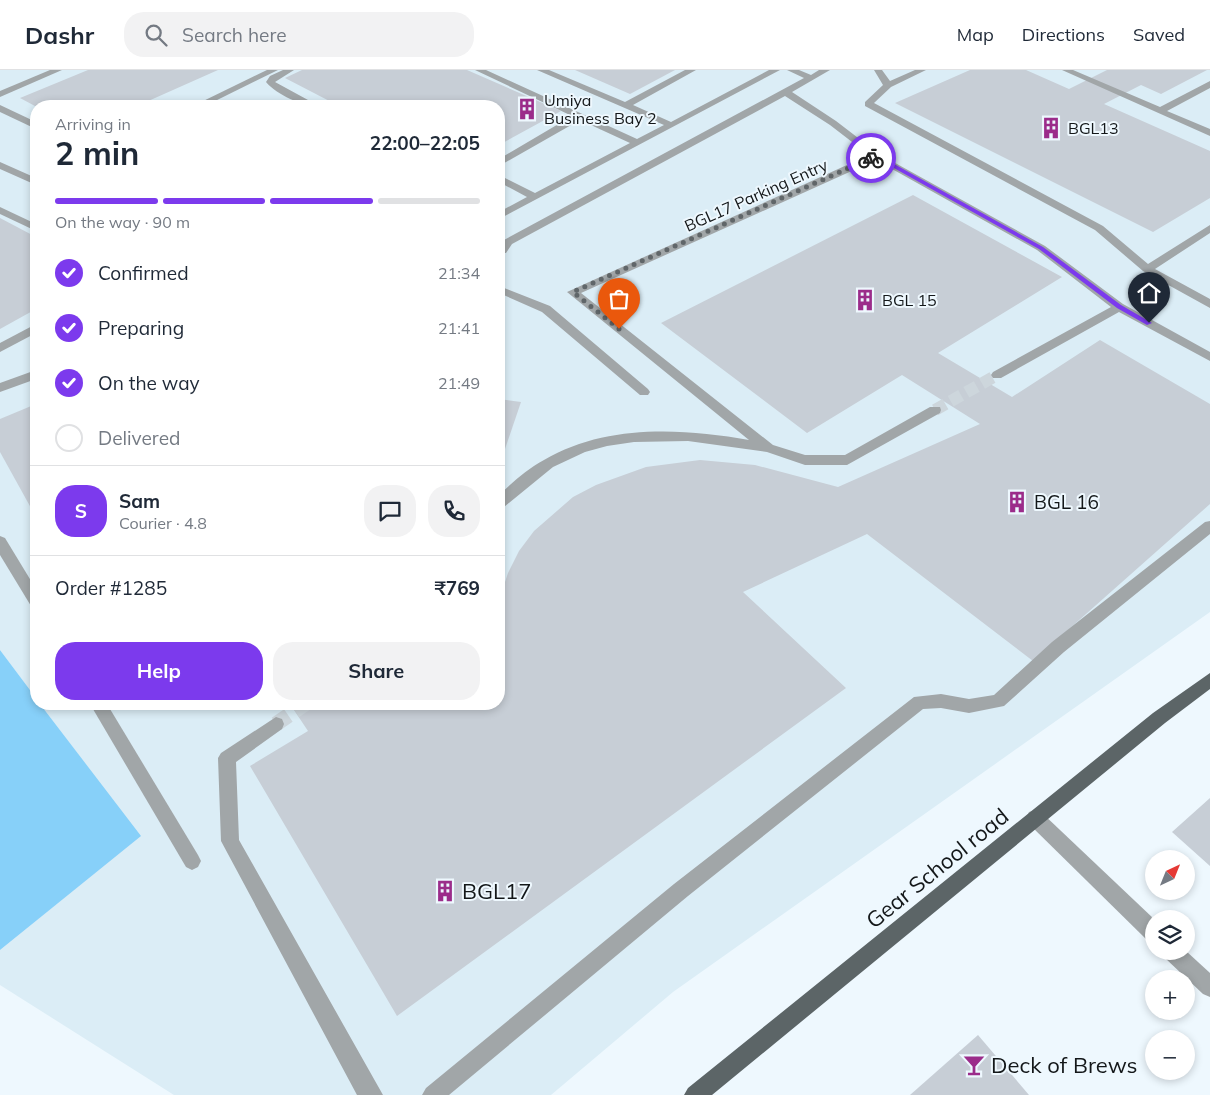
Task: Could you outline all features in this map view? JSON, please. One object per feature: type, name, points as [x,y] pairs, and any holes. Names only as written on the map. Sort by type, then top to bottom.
[{"type":"main road","name":"Gear School road","points":[[695,1095],[1035,818],[1210,680]]},
{"type":"street","points":[[0,94],[58,70]]},
{"type":"street","points":[[211,100],[274,70]]},
{"type":"street","points":[[290,70],[273,78],[270,82],[277,88],[302,100]]},
{"type":"street","points":[[479,70],[638,143]]},
{"type":"street","points":[[541,70],[671,125]]},
{"type":"street","points":[[625,106],[692,70]]},
{"type":"street","points":[[505,213],[776,70]]},
{"type":"street","points":[[791,70],[811,78]]},
{"type":"street","points":[[505,244],[826,70]]},
{"type":"street","points":[[922,70],[888,84],[868,104],[1099,228],[1147,269],[1210,304]]},
{"type":"street","points":[[1066,70],[1210,133]]},
{"type":"street","points":[[880,72],[888,84]]},
{"type":"street","points":[[1160,111],[1210,84]]},
{"type":"street","points":[[785,92],[833,123],[876,156],[1041,248],[1119,307],[1210,356]]},
{"type":"street","points":[[0,108],[30,123]]},
{"type":"street","points":[[505,160],[580,116]]},
{"type":"street","name":"BGL17 Parking Entry","points":[[768,448],[573,292],[876,156]]},
{"type":"street","points":[[0,165],[30,179]]},
{"type":"street","points":[[505,181],[535,197]]},
{"type":"street","points":[[0,210],[30,225]]},
{"type":"street","points":[[1147,269],[1210,228]]},
{"type":"street","points":[[505,292],[546,309],[644,392]]},
{"type":"street","points":[[997,375],[1119,307]]},
{"type":"street","points":[[0,348],[30,331]]},
{"type":"street","points":[[0,388],[30,376]]},
{"type":"street","points":[[505,498],[530,475],[556,459],[585,446],[623,439],[684,437],[724,439],[768,448],[805,460],[847,460],[935,410]]},
{"type":"street","points":[[433,1095],[681,890],[920,702],[941,701],[970,706],[998,701],[1058,647],[1210,526]]},
{"type":"street","points":[[0,542],[30,592]]},
{"type":"street","points":[[102,710],[192,860]]},
{"type":"street","points":[[276,724],[227,758],[230,841],[365,1088],[372,1095]]},
{"type":"street","points":[[1035,818],[1145,924]]},
{"type":"street","points":[[1182,960],[1210,987]]},
{"type":"shaded area","points":[[0,70],[1210,70],[1210,612],[673,992],[551,1095],[174,1095],[0,985],[0,950],[140,836],[45,710],[505,710],[505,100],[30,100],[30,690],[0,650]]},
{"type":"shaded area","points":[[0,650],[30,690],[30,710],[45,710],[141,836],[0,950]]},
{"type":"building","points":[[88,70],[218,70],[150,100],[30,100],[30,103],[20,98]]},
{"type":"building","name":"Umiya Business Bay 2","points":[[302,70],[467,70],[561,111],[505,142],[505,100],[327,100],[285,78]]},
{"type":"building","points":[[575,70],[675,70],[630,94]]},
{"type":"building","name":"BGL13","points":[[970,70],[1026,70],[1069,89],[1107,70],[1207,70],[1161,94],[1141,85],[1104,104],[1210,151],[1210,198],[1153,232],[895,103]]},
{"type":"building","points":[[913,195],[1062,277],[938,353],[1012,397],[1100,340],[1210,404],[1210,504],[1033,661],[867,534],[743,592],[846,688],[397,1016],[250,766],[308,731],[294,710],[505,710],[505,582],[508,573],[519,551],[534,531],[573,497],[596,485],[646,467],[700,460],[755,465],[838,487],[980,424],[902,375],[807,433],[661,323]]},
{"type":"building","points":[[0,218],[30,234],[30,312],[0,329]]},
{"type":"building","points":[[505,400],[521,402],[505,449]]},
{"type":"building","points":[[30,406],[30,506],[0,452],[0,419]]},
{"type":"building","points":[[1210,798],[1210,866],[1195,853],[1195,850],[1192,850],[1172,832]]},
{"type":"building","name":"Deck of Brews","points":[[978,1035],[1029,1095],[910,1095]]},
{"type":"tunnel","points":[[935,410],[997,375]]},
{"type":"tunnel","points":[[276,724],[296,710]]},
{"type":"way so far","points":[[619,329],[573,292],[771,205],[871,158]]},
{"type":"place","name":"Umiya Business Bay 2","points":[[527,109]]},
{"type":"place","name":"BGL13","points":[[1051,128]]},
{"type":"place","name":"BGL 15","points":[[865,300]]},
{"type":"place","name":"BGL 16","points":[[1017,502]]},
{"type":"place","name":"BGL17","points":[[445,891]]},
{"type":"place","name":"Deck of Brews","points":[[974,1065]]},
{"type":"route","points":[[871,158],[876,156],[1041,248],[1119,307],[1149,323]]}]
